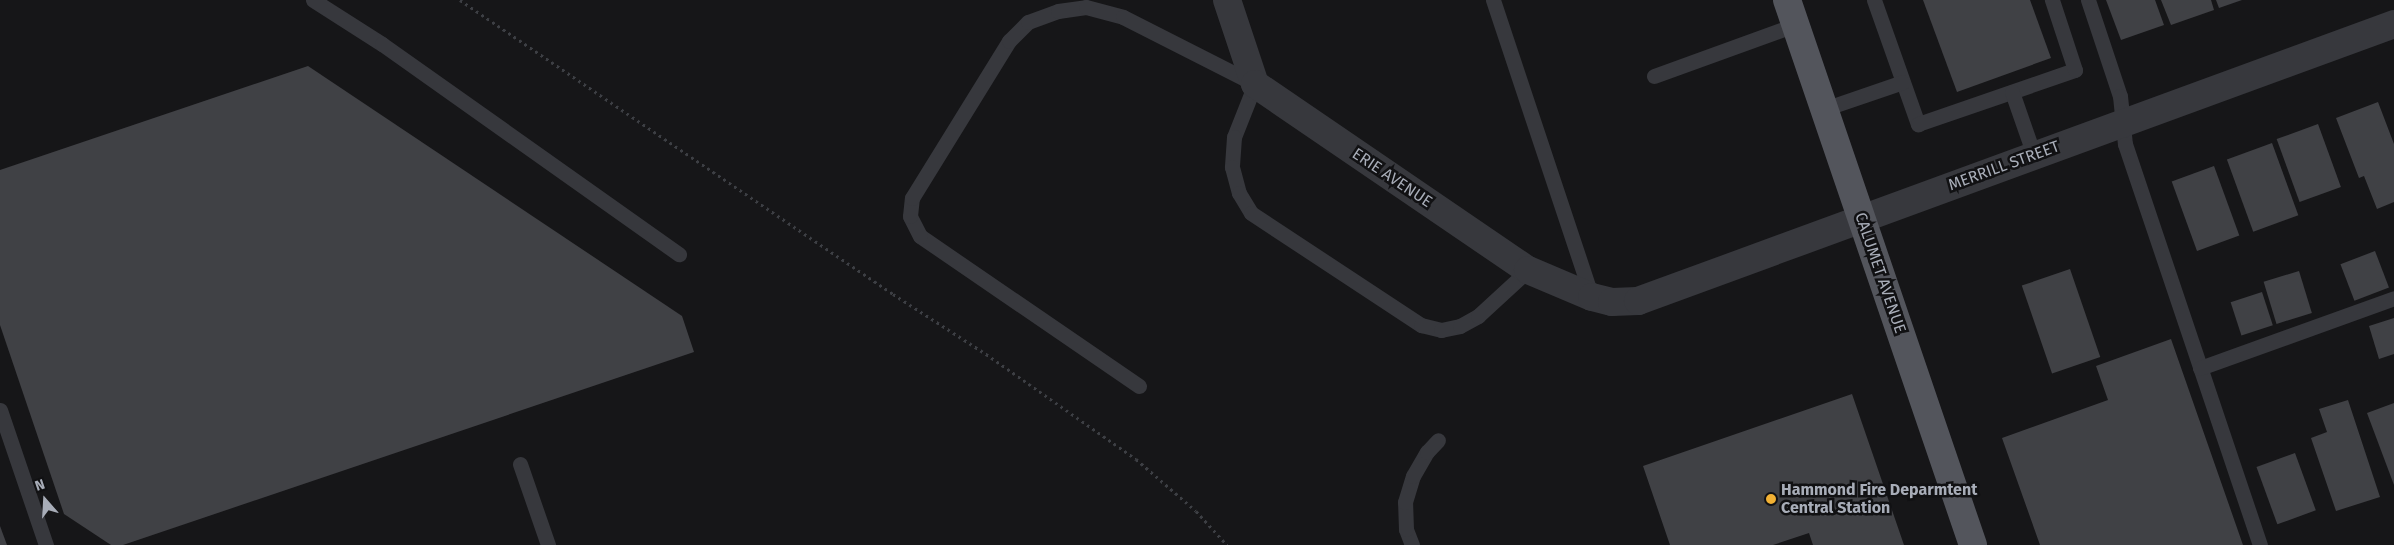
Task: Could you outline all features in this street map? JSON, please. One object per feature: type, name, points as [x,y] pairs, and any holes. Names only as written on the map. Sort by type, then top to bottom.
[{"type":"main road","name":"CALUMET AVENUE","points":[[1791,13],[1973,545]]},
{"type":"street","points":[[1227,0],[1255,84]]},
{"type":"street","name":"MERRILL STREET","points":[[1602,300],[1638,301],[2394,24]]},
{"type":"street","name":"ERIE AVENUE","points":[[1255,84],[1528,270],[1602,300]]},
{"type":"lane","points":[[313,0],[382,44],[679,254]]},
{"type":"lane","points":[[1493,0],[1602,300]]},
{"type":"lane","points":[[1874,0],[1918,124],[2075,70],[2052,0]]},
{"type":"lane","points":[[2088,0],[2120,96],[2124,144],[2260,545]]},
{"type":"lane","points":[[1139,386],[920,236],[910,216],[912,198],[1009,41],[1028,22],[1058,11],[1086,7],[1124,17],[1255,84],[1234,137],[1232,167],[1239,193],[1251,212],[1421,325],[1441,330],[1460,326],[1478,316],[1528,270]]},
{"type":"lane","points":[[1654,76],[1791,13]]},
{"type":"lane","points":[[1824,109],[1903,82]]},
{"type":"lane","points":[[2012,92],[2034,155]]},
{"type":"lane","points":[[2200,368],[2394,298]]},
{"type":"lane","points":[[0,410],[46,545]]},
{"type":"lane","points":[[1412,545],[1406,529],[1405,502],[1413,476],[1427,452],[1438,440]]},
{"type":"lane","points":[[520,464],[548,545]]},
{"type":"path","points":[[460,0],[893,294],[986,354],[1136,459],[1196,511],[1227,545]]},
{"type":"building","points":[[1923,0],[2030,0],[2051,58],[1957,92]]},
{"type":"building","points":[[2106,0],[2155,0],[2164,25],[2121,40]]},
{"type":"building","points":[[2161,0],[2211,0],[2214,10],[2171,25]]},
{"type":"building","points":[[2216,0],[2242,0],[2219,8]]},
{"type":"building","points":[[308,66],[682,316],[694,352],[123,545],[111,545],[64,514],[0,325],[0,170]]},
{"type":"building","points":[[2378,102],[2394,144],[2394,202],[2377,209],[2364,176],[2359,178],[2336,118]]},
{"type":"building","points":[[2318,124],[2341,187],[2300,202],[2277,139]]},
{"type":"building","points":[[2272,143],[2298,215],[2253,232],[2227,159]]},
{"type":"building","points":[[2214,166],[2239,236],[2197,251],[2172,181]]},
{"type":"building","points":[[2375,251],[2389,287],[2354,301],[2340,264]]},
{"type":"building","points":[[2070,269],[2100,357],[2052,374],[2022,286]]},
{"type":"building","points":[[2299,271],[2312,313],[2276,324],[2264,282]]},
{"type":"building","points":[[2262,292],[2273,325],[2241,335],[2231,302]]},
{"type":"building","points":[[2394,318],[2394,354],[2379,359],[2369,326]]},
{"type":"building","points":[[2171,339],[2243,545],[2040,545],[2002,438],[2108,400],[2096,366]]},
{"type":"building","name":"Hammond Fire Deparmtent Central Station","points":[[1852,394],[1904,545],[1813,545],[1809,533],[1773,545],[1670,545],[1643,466]]},
{"type":"building","points":[[2348,400],[2380,497],[2336,511],[2311,438],[2327,432],[2319,409]]},
{"type":"building","points":[[2394,403],[2394,485],[2367,413]]},
{"type":"building","points":[[2295,453],[2316,510],[2277,524],[2256,467]]},
{"type":"building","points":[[0,526],[7,545],[0,545]]},
{"type":"place","name":"Hammond Fire Deparmtent Central Station","points":[[1771,499]]}]
